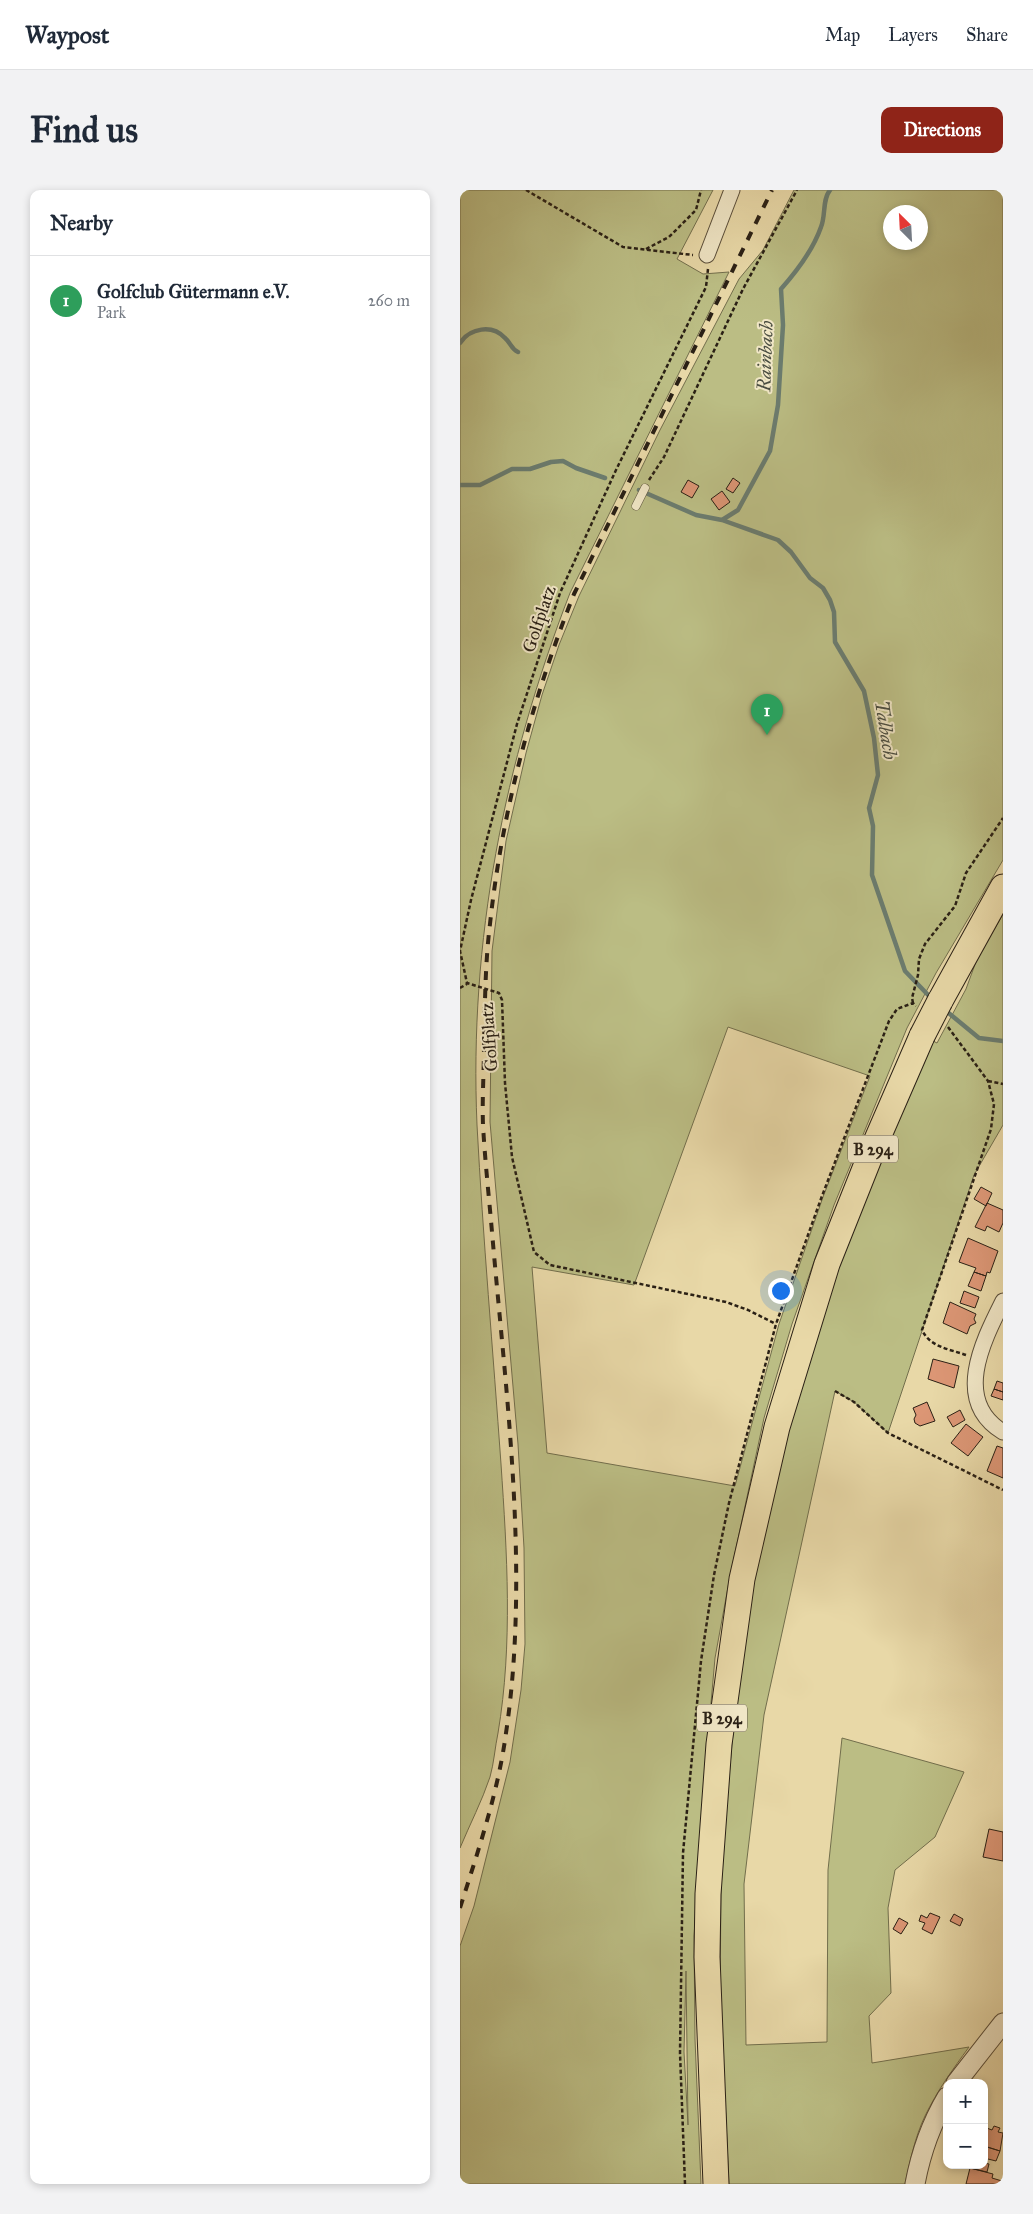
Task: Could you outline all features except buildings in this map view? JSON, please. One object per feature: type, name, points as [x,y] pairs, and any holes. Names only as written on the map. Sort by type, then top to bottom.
[{"type":"highway","name":"B 294","points":[[716,2184],[707,1957],[708,1894],[719,1744],[742,1579],[776,1427],[827,1264],[872,1151],[922,1036],[952,977],[1003,887]]},
{"type":"street","points":[[707,255],[732,190]]},
{"type":"street","points":[[1003,1301],[985,1338],[975,1372],[977,1396],[983,1414],[992,1426],[1003,1432]]},
{"type":"street","points":[[959,2079],[1003,2023]]},
{"type":"street","points":[[915,2184],[924,2143],[934,2118],[943,2103]]},
{"type":"lane","points":[[636,506],[643,492]]},
{"type":"path","points":[[526,190],[623,247],[685,255],[707,255]]},
{"type":"path","points":[[644,250],[669,237],[696,210],[700,190]]},
{"type":"path","points":[[643,492],[664,457],[743,289],[796,190]]},
{"type":"path","name":"Golfplatz","points":[[707,255],[708,272],[706,287],[616,470],[560,593],[517,724],[471,900],[460,952],[468,983],[499,993],[502,1000],[506,1092],[512,1157],[534,1252],[550,1265],[726,1302],[748,1310],[776,1324]]},
{"type":"path","points":[[913,1003],[919,959],[925,944],[954,906],[970,867],[1003,818]]},
{"type":"path","points":[[460,988],[468,983]]},
{"type":"path","points":[[979,1359],[933,1344],[926,1340],[922,1330],[991,1129],[994,1104],[988,1081],[1003,1084]]},
{"type":"path","points":[[835,1391],[854,1402],[888,1434],[1003,1490]]},
{"type":"green space","points":[[460,190],[713,190],[677,259],[703,274],[729,272],[570,593],[526,722],[509,788],[496,854],[479,988],[476,1056],[479,1167],[505,1531],[506,1666],[503,1700],[490,1777],[460,1848]]},
{"type":"green space","points":[[794,190],[1003,190],[1003,860],[936,973],[907,1028],[834,1205],[792,1324],[764,1418],[730,1576],[715,1658],[706,1759],[694,1936],[695,2039],[701,2184],[460,2184],[460,1946],[474,1906],[510,1762],[521,1690],[525,1644],[524,1548],[518,1444],[490,1122],[492,951],[506,841],[526,753],[542,695],[559,645],[579,596],[660,430],[739,279],[763,250]],"holes":[[[728,1027],[870,1076],[823,1197],[779,1324],[735,1486],[547,1453],[532,1267],[634,1285]],[[686,1971],[688,2125],[684,2052]]]},
{"type":"green space","points":[[1003,914],[1003,1125],[974,1175],[888,1433],[854,1402],[835,1391],[764,1715],[744,1884],[746,2045],[827,2042],[828,1870],[842,1738],[964,1772],[935,1837],[895,1870],[888,1908],[891,1993],[869,2016],[872,2063],[969,2047],[946,2079],[943,2079],[943,2084],[921,2124],[905,2184],[729,2184],[720,1997],[721,1891],[724,1828],[739,1671],[753,1584],[770,1499],[795,1406],[840,1264],[870,1182],[933,1041],[937,1043],[966,989],[977,959]]},
{"type":"waterway","name":"Rainbach","points":[[722,520],[738,510],[770,451],[778,405],[783,325],[781,289],[799,268],[818,236],[826,198],[830,190]]},
{"type":"waterway","points":[[460,343],[469,334],[488,329],[500,334],[518,352]]},
{"type":"waterway","name":"Talbach","points":[[460,485],[480,485],[512,469],[530,469],[551,462],[563,461],[576,468],[605,478]]},
{"type":"waterway","name":"Talbach","points":[[639,490],[696,515],[722,520],[778,540],[791,552],[810,578],[823,588],[830,600],[834,612],[835,642],[864,691],[874,738],[878,775],[869,808],[873,826],[872,875],[905,971],[931,998]]},
{"type":"waterway","name":"Talbach","points":[[945,1010],[979,1038],[1003,1041]]},
{"type":"railway","points":[[460,1908],[487,1822],[498,1778],[506,1733],[513,1672],[516,1609],[516,1546],[509,1419],[483,1115],[487,954],[502,840],[532,715],[574,594],[772,190]]},
{"type":"place","name":"Golfclub Gütermann e.V.","points":[[767,735]]}]
